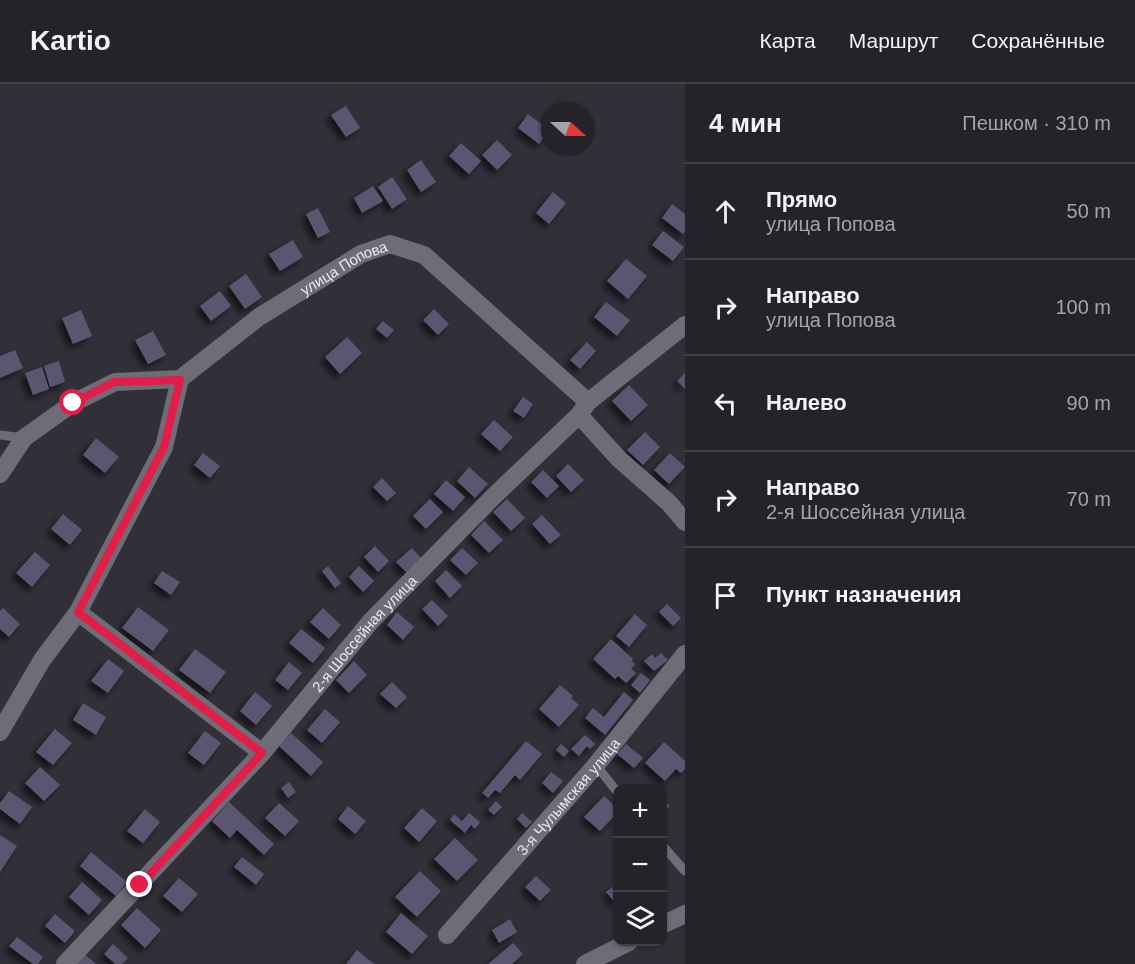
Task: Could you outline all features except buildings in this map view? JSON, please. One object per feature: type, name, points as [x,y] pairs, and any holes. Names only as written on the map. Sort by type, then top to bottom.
[{"type":"street","name":"улица Попова","points":[[180,380],[259,317],[361,254],[390,244],[424,255],[584,408],[620,459],[669,503],[685,522]]},
{"type":"street","name":"2-я Шоссейная улица","points":[[65,964],[262,753],[371,621],[494,495],[584,408],[685,325]]},
{"type":"street","points":[[0,474],[24,438],[73,403],[114,382],[180,380],[164,447],[78,612],[42,660],[0,732]]},
{"type":"street","points":[[78,612],[262,753]]},
{"type":"street","name":"3-я Чулымская улица","points":[[447,935],[596,765],[685,654]]},
{"type":"street","points":[[667,923],[685,914]]},
{"type":"street","points":[[585,964],[621,946]]},
{"type":"lane","points":[[0,435],[24,438]]},
{"type":"lane","points":[[596,765],[613,787]]},
{"type":"lane","points":[[667,850],[685,871]]},
{"type":"route","points":[[73,403],[114,382],[180,380],[164,447],[78,612],[262,753],[140,885]]}]
